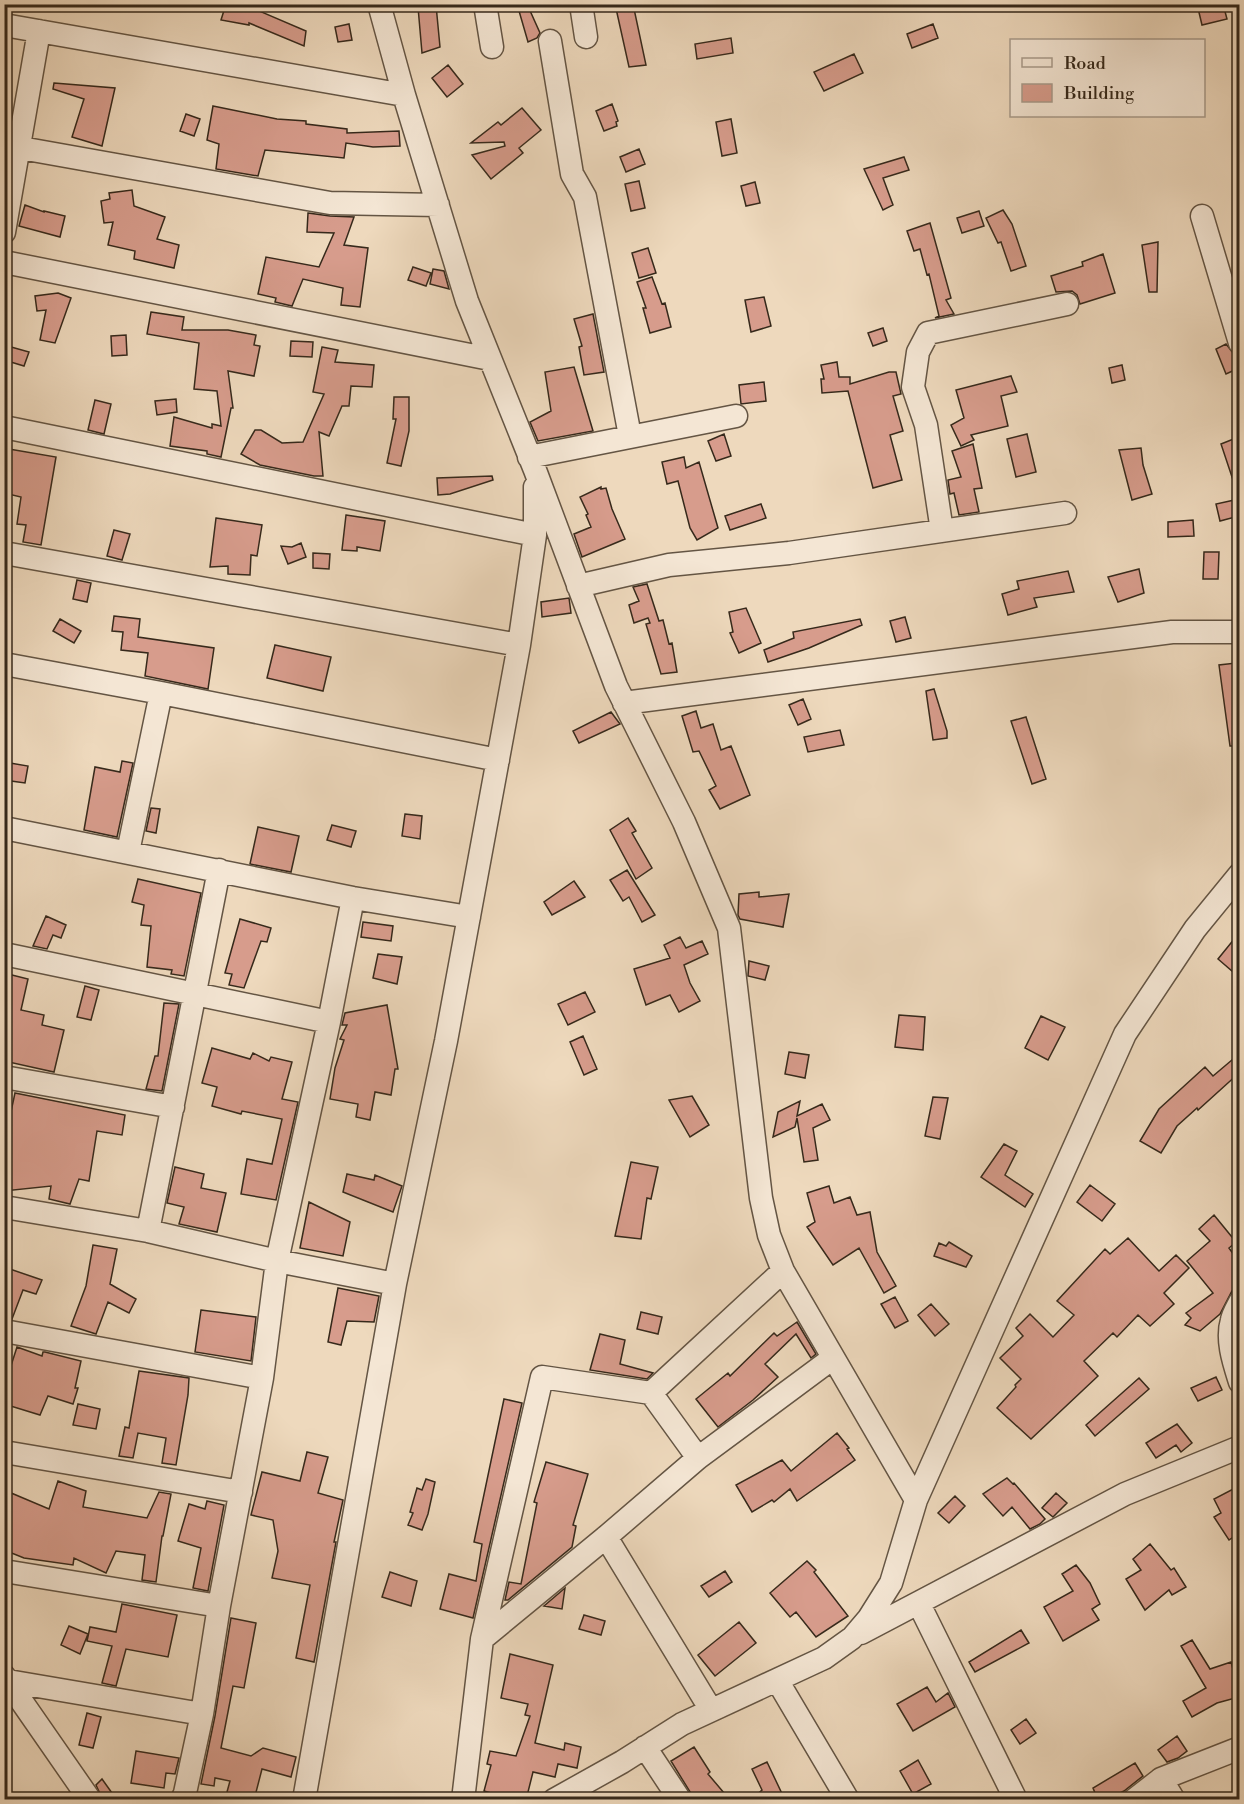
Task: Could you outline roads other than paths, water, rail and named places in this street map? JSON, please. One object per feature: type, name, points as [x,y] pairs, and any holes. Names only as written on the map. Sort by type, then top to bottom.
[{"type":"street","points":[[379,4],[404,95],[467,301],[624,703],[684,822],[729,928],[761,1198],[769,1235],[783,1271],[916,1500]]},
{"type":"street","points":[[485,4],[492,47]]},
{"type":"street","points":[[581,4],[586,37]]},
{"type":"street","points":[[4,25],[404,95]]},
{"type":"street","points":[[4,232],[12,146],[39,31]]},
{"type":"street","points":[[550,41],[572,174],[585,197],[630,436]]},
{"type":"street","points":[[12,146],[330,203],[438,205]]},
{"type":"street","points":[[1202,216],[1239,343]]},
{"type":"street","points":[[4,262],[490,359]]},
{"type":"street","points":[[942,531],[926,425],[913,387],[918,352],[928,333],[1067,304]]},
{"type":"street","points":[[532,463],[630,436],[736,416]]},
{"type":"street","points":[[4,427],[535,535]]},
{"type":"street","points":[[304,1800],[395,1284],[425,1146],[519,645],[535,535],[532,463]]},
{"type":"street","points":[[578,585],[669,565],[789,553],[1065,513]]},
{"type":"street","points":[[4,553],[519,645]]},
{"type":"street","points":[[624,703],[1172,632],[1239,632]]},
{"type":"street","points":[[4,664],[498,760]]},
{"type":"street","points":[[128,852],[161,693]]},
{"type":"street","points":[[4,828],[353,898],[469,917]]},
{"type":"street","points":[[148,1232],[219,870]]},
{"type":"street","points":[[852,1638],[869,1618],[891,1583],[916,1500],[1125,1034],[1195,929],[1239,874]]},
{"type":"street","points":[[182,1800],[202,1714],[219,1606],[262,1378],[277,1261],[329,1022],[353,898]]},
{"type":"street","points":[[4,954],[329,1022]]},
{"type":"street","points":[[4,1077],[173,1107]]},
{"type":"street","points":[[4,1207],[148,1232],[277,1261],[395,1284]]},
{"type":"street","points":[[651,1393],[783,1271]]},
{"type":"street","points":[[1239,1302],[1231,1321],[1231,1342],[1239,1382]]},
{"type":"street","points":[[4,1331],[262,1378]]},
{"type":"street","points":[[482,1639],[698,1458],[833,1358]]},
{"type":"street","points":[[463,1800],[482,1639],[542,1377],[651,1393],[698,1458]]},
{"type":"street","points":[[554,1800],[682,1724],[824,1658],[852,1638],[1125,1494],[1239,1447]]},
{"type":"street","points":[[4,1452],[241,1492]]},
{"type":"street","points":[[606,1537],[711,1710]]},
{"type":"street","points":[[4,1571],[219,1606]]},
{"type":"street","points":[[919,1604],[1016,1800]]},
{"type":"street","points":[[6,1679],[202,1714]]},
{"type":"street","points":[[6,1679],[90,1800]]},
{"type":"street","points":[[777,1680],[848,1800]]},
{"type":"street","points":[[645,1747],[680,1800]]},
{"type":"street","points":[[1134,1800],[1161,1779],[1239,1748]]},
{"type":"street","points":[[1161,1779],[1174,1800]]}]
